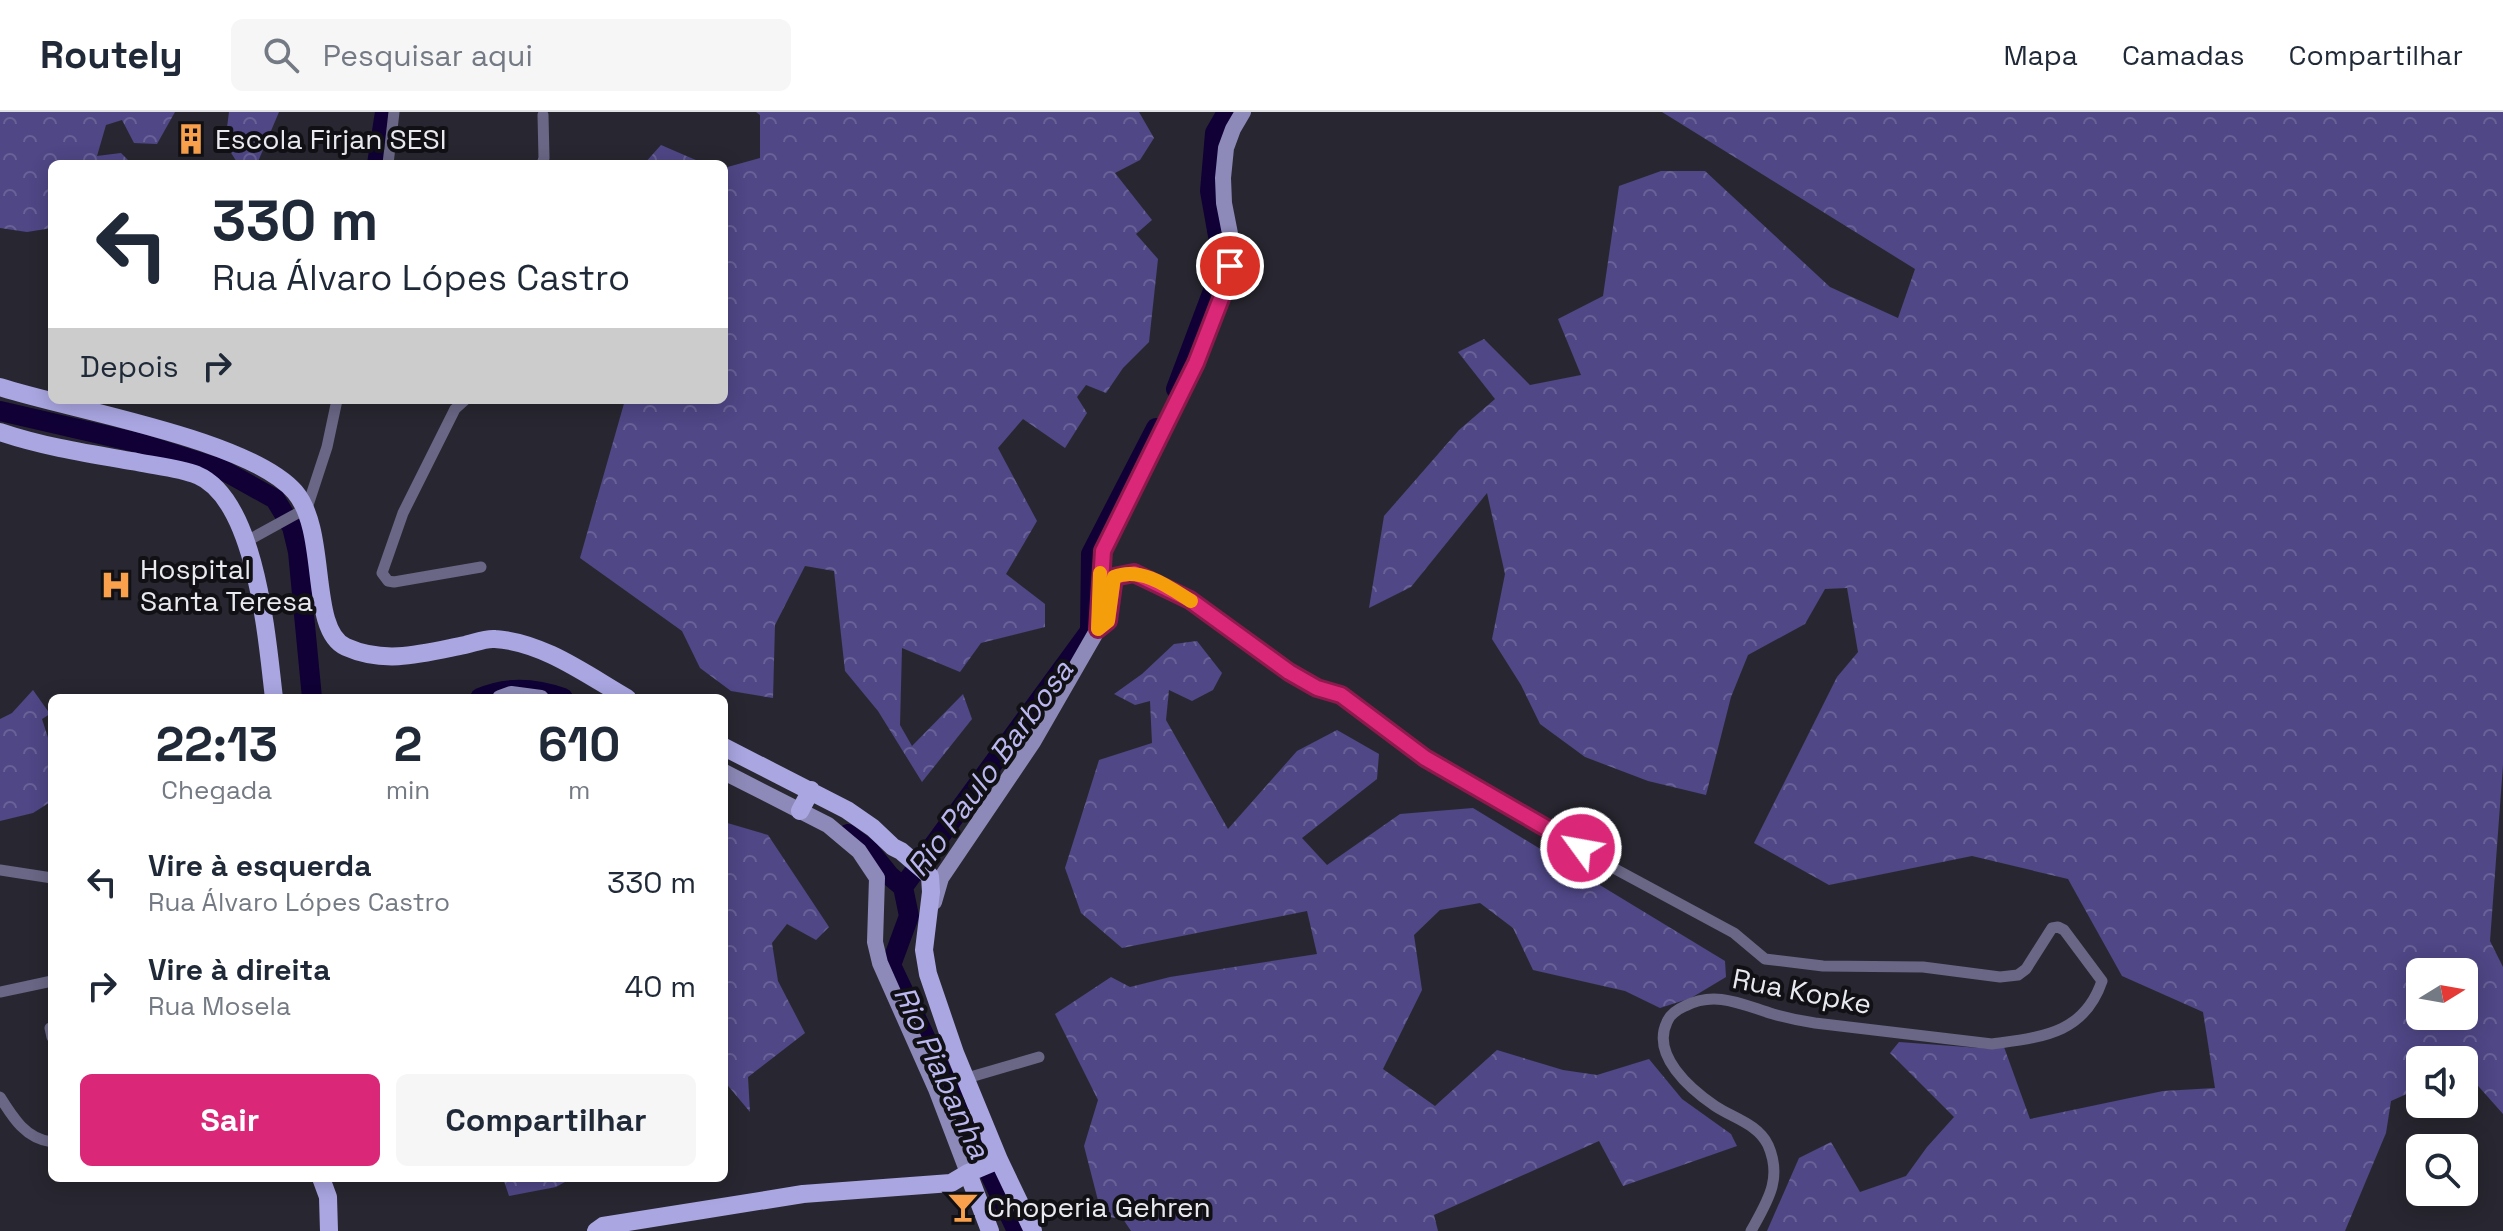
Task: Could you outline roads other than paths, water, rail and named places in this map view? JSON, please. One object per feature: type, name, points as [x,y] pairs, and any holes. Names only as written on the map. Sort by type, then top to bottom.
[{"type":"main road","points":[[0,387],[48,400]]},
{"type":"main road","points":[[62,404],[193,440],[253,462],[293,490],[307,508],[315,537],[324,617],[329,632],[345,647],[393,658],[494,639],[548,653],[620,694]]},
{"type":"main road","points":[[0,432],[42,444],[196,475],[222,495],[240,524],[255,570],[273,694]]},
{"type":"main road","points":[[728,749],[811,790],[873,828],[893,847],[935,877],[924,950],[928,974],[955,1053],[999,1160],[1033,1231]]},
{"type":"main road","points":[[800,811],[811,790]]},
{"type":"main road","points":[[596,1231],[603,1226],[803,1194],[951,1183],[999,1160]]},
{"type":"main road","points":[[968,1173],[990,1231]]},
{"type":"main road","points":[[322,1182],[328,1197],[329,1231]]},
{"type":"street","points":[[388,160],[394,112]]},
{"type":"street","points":[[935,877],[1033,742],[1098,629],[1103,551],[1183,391],[1227,283],[1233,249],[1224,203],[1224,163],[1233,129],[1243,112]]},
{"type":"street","points":[[543,115],[543,160]]},
{"type":"street","points":[[247,541],[307,508],[327,447],[336,404]]},
{"type":"street","points":[[461,404],[455,409],[403,513],[382,573],[388,581],[394,582],[481,567]]},
{"type":"street","name":"Rua Kopke","points":[[1098,629],[1108,621],[1114,577],[1134,573],[1148,577],[1190,600],[1289,672],[1317,688],[1341,695],[1425,758],[1606,864],[1734,933],[1765,959],[1823,966],[1923,967],[2000,977],[2018,975],[2034,957],[2052,928],[2064,930],[2102,981],[2097,995],[2087,1013],[2076,1021],[2051,1033],[2020,1040],[1992,1044],[1815,1023],[1776,1015],[1723,998],[1693,1002],[1676,1010],[1667,1021],[1664,1035],[1669,1060],[1685,1080],[1713,1105],[1755,1128],[1769,1148],[1773,1188],[1751,1231]]},
{"type":"street","points":[[728,774],[828,825],[859,851],[877,878],[875,942],[880,963],[936,1089],[968,1173]]},
{"type":"street","points":[[0,870],[48,877]]},
{"type":"street","points":[[0,992],[48,982]]},
{"type":"street","points":[[967,1078],[1039,1057]]},
{"type":"street","points":[[0,1097],[24,1129],[37,1140],[48,1141]]},
{"type":"waterway","points":[[378,160],[385,112]]},
{"type":"waterway","name":"Rio Paulo Barbosa","points":[[1176,389],[1223,264],[1210,191],[1215,133],[1227,112]]},
{"type":"waterway","name":"Rio Piabanha","points":[[0,411],[139,443],[221,469],[275,499],[292,527],[298,552],[312,694]]},
{"type":"waterway","name":"Rio Paulo Barbosa","points":[[903,887],[1090,631],[1091,554],[1156,428]]},
{"type":"waterway","name":"Rio Piabanha","points":[[490,694],[521,690],[549,694]]},
{"type":"waterway","name":"Rio Piabanha","points":[[848,834],[869,850],[903,887],[909,916],[891,965],[1017,1231]]},
{"type":"place","name":"Escola Firjan SESI","points":[[191,139]]},
{"type":"place","name":"Hospital Santa Teresa","points":[[116,585]]},
{"type":"place","name":"Choperia Gehren","points":[[963,1207]]}]
